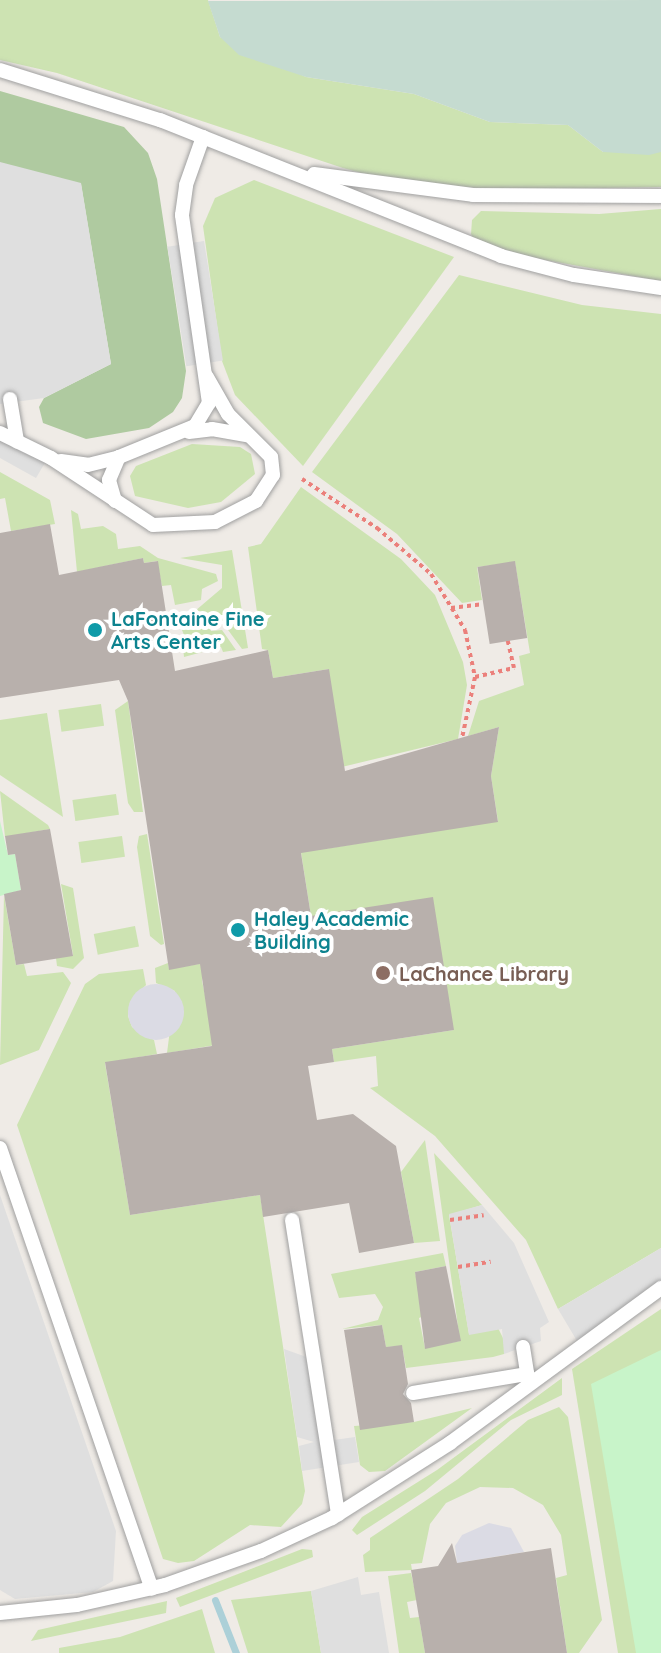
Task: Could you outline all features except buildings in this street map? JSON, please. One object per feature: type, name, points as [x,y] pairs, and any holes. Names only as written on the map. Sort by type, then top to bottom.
[{"type":"lane","points":[[0,70],[79,91],[203,137],[501,256],[586,278],[661,288]]},
{"type":"lane","points":[[51,458],[88,465],[119,457],[178,434],[204,415],[207,377],[182,215],[186,185],[203,137]]},
{"type":"lane","points":[[278,167],[473,195],[661,196]]},
{"type":"lane","points":[[0,433],[51,458],[121,508],[153,525],[181,527],[241,511],[256,501],[273,475],[271,457],[261,443],[228,414],[207,377]]},
{"type":"lane","points":[[10,399],[17,441]]},
{"type":"lane","points":[[178,434],[230,430],[261,443]]},
{"type":"lane","points":[[119,457],[109,480],[121,508]]},
{"type":"lane","points":[[0,1148],[152,1589]]},
{"type":"lane","points":[[292,1220],[338,1514]]},
{"type":"lane","points":[[0,1613],[152,1589],[249,1556],[338,1514],[399,1478],[527,1379],[661,1288]]},
{"type":"lane","points":[[523,1347],[527,1379]]},
{"type":"lane","points":[[413,1393],[527,1379]]},
{"type":"path","points":[[302,479],[377,528],[431,574],[465,630],[475,677],[462,738]]},
{"type":"path","points":[[451,608],[482,604]]},
{"type":"path","points":[[475,677],[514,668],[508,641]]},
{"type":"path","points":[[450,1220],[484,1215]]},
{"type":"path","points":[[458,1267],[491,1262]]},
{"type":"green space","points":[[0,0],[208,0],[220,37],[306,77],[414,94],[490,122],[568,125],[603,152],[661,152],[661,187],[500,190],[387,180],[343,168],[57,73],[0,60]]},
{"type":"green space","points":[[661,0],[661,152],[649,155],[603,152],[568,125],[490,122],[414,94],[306,77],[239,55],[220,37],[208,1]]},
{"type":"green space","points":[[0,91],[124,127],[148,153],[157,179],[186,371],[182,398],[173,412],[149,428],[86,439],[43,423],[39,407],[44,398],[111,364],[81,184],[0,163]]},
{"type":"green space","points":[[254,180],[454,257],[303,466],[235,395],[222,361],[203,226],[215,198]]},
{"type":"green space","points":[[661,209],[661,281],[529,257],[474,240],[471,234],[472,220],[481,211],[599,214]]},
{"type":"green space","points":[[459,275],[582,305],[661,314],[661,1248],[558,1309],[526,1240],[435,1136],[370,1088],[378,1086],[376,1056],[334,1062],[332,1049],[454,1030],[311,916],[295,814],[324,849],[498,821],[491,776],[499,727],[468,736],[479,701],[524,685],[519,656],[530,653],[515,562],[477,567],[482,600],[462,603],[397,534],[312,472]]},
{"type":"green space","points":[[192,444],[240,447],[251,454],[255,474],[221,502],[188,508],[135,496],[130,476],[136,466]]},
{"type":"green space","points":[[0,472],[50,500],[55,524],[11,531],[5,498],[0,499]]},
{"type":"green space","points":[[301,487],[401,559],[435,595],[463,662],[467,685],[458,739],[321,772],[329,669],[273,678],[268,650],[262,649],[248,547],[261,544]]},
{"type":"green space","points":[[71,510],[78,514],[81,529],[103,526],[116,534],[118,549],[140,546],[158,558],[216,574],[218,581],[202,589],[201,600],[175,605],[171,585],[162,586],[157,561],[144,563],[143,558],[77,572]]},
{"type":"green space","points":[[232,550],[248,648],[242,649],[220,619],[195,611],[222,588],[222,565],[180,558]]},
{"type":"green space","points":[[193,618],[208,621],[211,631],[222,630],[236,650],[223,652],[221,647],[184,657],[183,647],[188,645],[178,620]]},
{"type":"green space","points":[[128,701],[143,812],[134,812],[128,803],[115,710]]},
{"type":"green space","points":[[101,704],[104,726],[61,732],[58,710]]},
{"type":"green space","points":[[47,713],[63,817],[0,775],[0,720]]},
{"type":"green space","points":[[0,791],[48,825],[50,829],[5,837]]},
{"type":"green space","points":[[116,794],[119,815],[75,821],[72,800]]},
{"type":"green space","points":[[0,821],[8,855],[15,854],[21,890],[0,896]]},
{"type":"green space","points":[[147,834],[164,944],[161,945],[150,936],[137,847],[139,836]]},
{"type":"green space","points":[[122,836],[125,857],[81,863],[78,842]]},
{"type":"green space","points":[[61,884],[73,888],[84,958],[73,969],[57,966],[56,958],[73,955]]},
{"type":"green space","points":[[4,895],[16,965],[24,964],[27,976],[63,972],[71,983],[39,1050],[0,1065]]},
{"type":"green space","points":[[135,926],[139,947],[98,955],[94,934]]},
{"type":"green space","points":[[168,963],[169,969],[205,963],[202,981],[216,1045],[167,1053],[175,991],[156,983],[155,968]]},
{"type":"green space","points":[[143,969],[146,985],[130,1002],[128,1016],[132,1027],[154,1040],[157,1054],[105,1063],[130,1215],[260,1195],[305,1491],[302,1504],[281,1527],[250,1525],[194,1561],[178,1563],[163,1559],[17,1125],[85,984],[99,974]]},
{"type":"green space","points":[[425,1140],[440,1241],[414,1243],[401,1172]]},
{"type":"green space","points":[[434,1153],[482,1205],[449,1215],[469,1334],[498,1328],[507,1346],[504,1354],[493,1357],[406,1368],[402,1346],[386,1347],[382,1325],[342,1329],[378,1320],[383,1307],[375,1294],[339,1298],[331,1274],[443,1253],[446,1266],[415,1272],[424,1316],[419,1318],[425,1348],[460,1341]]},
{"type":"green space","points":[[661,1309],[661,1653],[618,1653],[572,1369]]},
{"type":"green space","points":[[661,1350],[661,1653],[636,1653],[591,1384]]},
{"type":"green space","points":[[562,1378],[562,1395],[511,1420],[425,1491],[357,1535],[352,1530],[362,1517],[437,1470]]},
{"type":"green space","points":[[559,1407],[568,1417],[602,1620],[579,1653],[567,1653],[556,1578],[567,1575],[561,1535],[543,1505],[513,1488],[480,1487],[446,1503],[430,1524],[422,1563],[411,1564],[412,1570],[365,1572],[363,1555],[370,1550],[370,1538],[458,1479],[528,1420]]},
{"type":"green space","points":[[472,1408],[385,1471],[369,1472],[360,1465],[354,1426],[414,1422]]},
{"type":"green space","points":[[302,1549],[312,1550],[313,1557],[180,1607],[176,1598]]},
{"type":"green space","points":[[411,1573],[417,1600],[407,1602],[410,1618],[419,1617],[425,1653],[399,1653],[388,1576]]},
{"type":"green space","points":[[311,1591],[321,1653],[248,1653],[231,1600]]},
{"type":"green space","points":[[167,1601],[166,1613],[31,1641],[38,1630]]},
{"type":"green space","points":[[202,1609],[215,1653],[59,1653],[59,1648],[120,1637]]},
{"type":"shaded area","points":[[0,162],[81,183],[111,364],[44,398],[0,404]]},
{"type":"shaded area","points":[[204,241],[223,361],[186,366],[167,247]]},
{"type":"shaded area","points":[[0,433],[49,456],[36,478],[0,458]]},
{"type":"shaded area","points":[[156,984],[176,992],[184,1012],[176,1032],[156,1040],[136,1032],[128,1012],[136,992]]},
{"type":"shaded area","points":[[0,1195],[116,1531],[113,1581],[93,1592],[15,1599],[0,1590]]},
{"type":"shaded area","points":[[482,1205],[514,1243],[549,1322],[540,1328],[541,1341],[504,1354],[502,1329],[469,1335],[449,1214]]},
{"type":"shaded area","points":[[661,1248],[661,1288],[580,1346],[558,1309]]},
{"type":"shaded area","points":[[284,1349],[315,1360],[327,1441],[355,1437],[359,1462],[302,1471],[299,1446],[314,1442],[297,1437]]},
{"type":"shaded area","points":[[489,1523],[511,1528],[524,1552],[457,1563],[455,1546],[462,1535]]},
{"type":"shaded area","points":[[358,1577],[361,1595],[379,1592],[389,1653],[321,1653],[311,1591]]},
{"type":"waterway","points":[[215,1600],[236,1653]]},
{"type":"place","name":"LaFontaine Fine Arts Center","points":[[95,630]]},
{"type":"place","name":"Haley Academic Building","points":[[238,930]]},
{"type":"place","name":"LaChance Library","points":[[383,973]]}]
